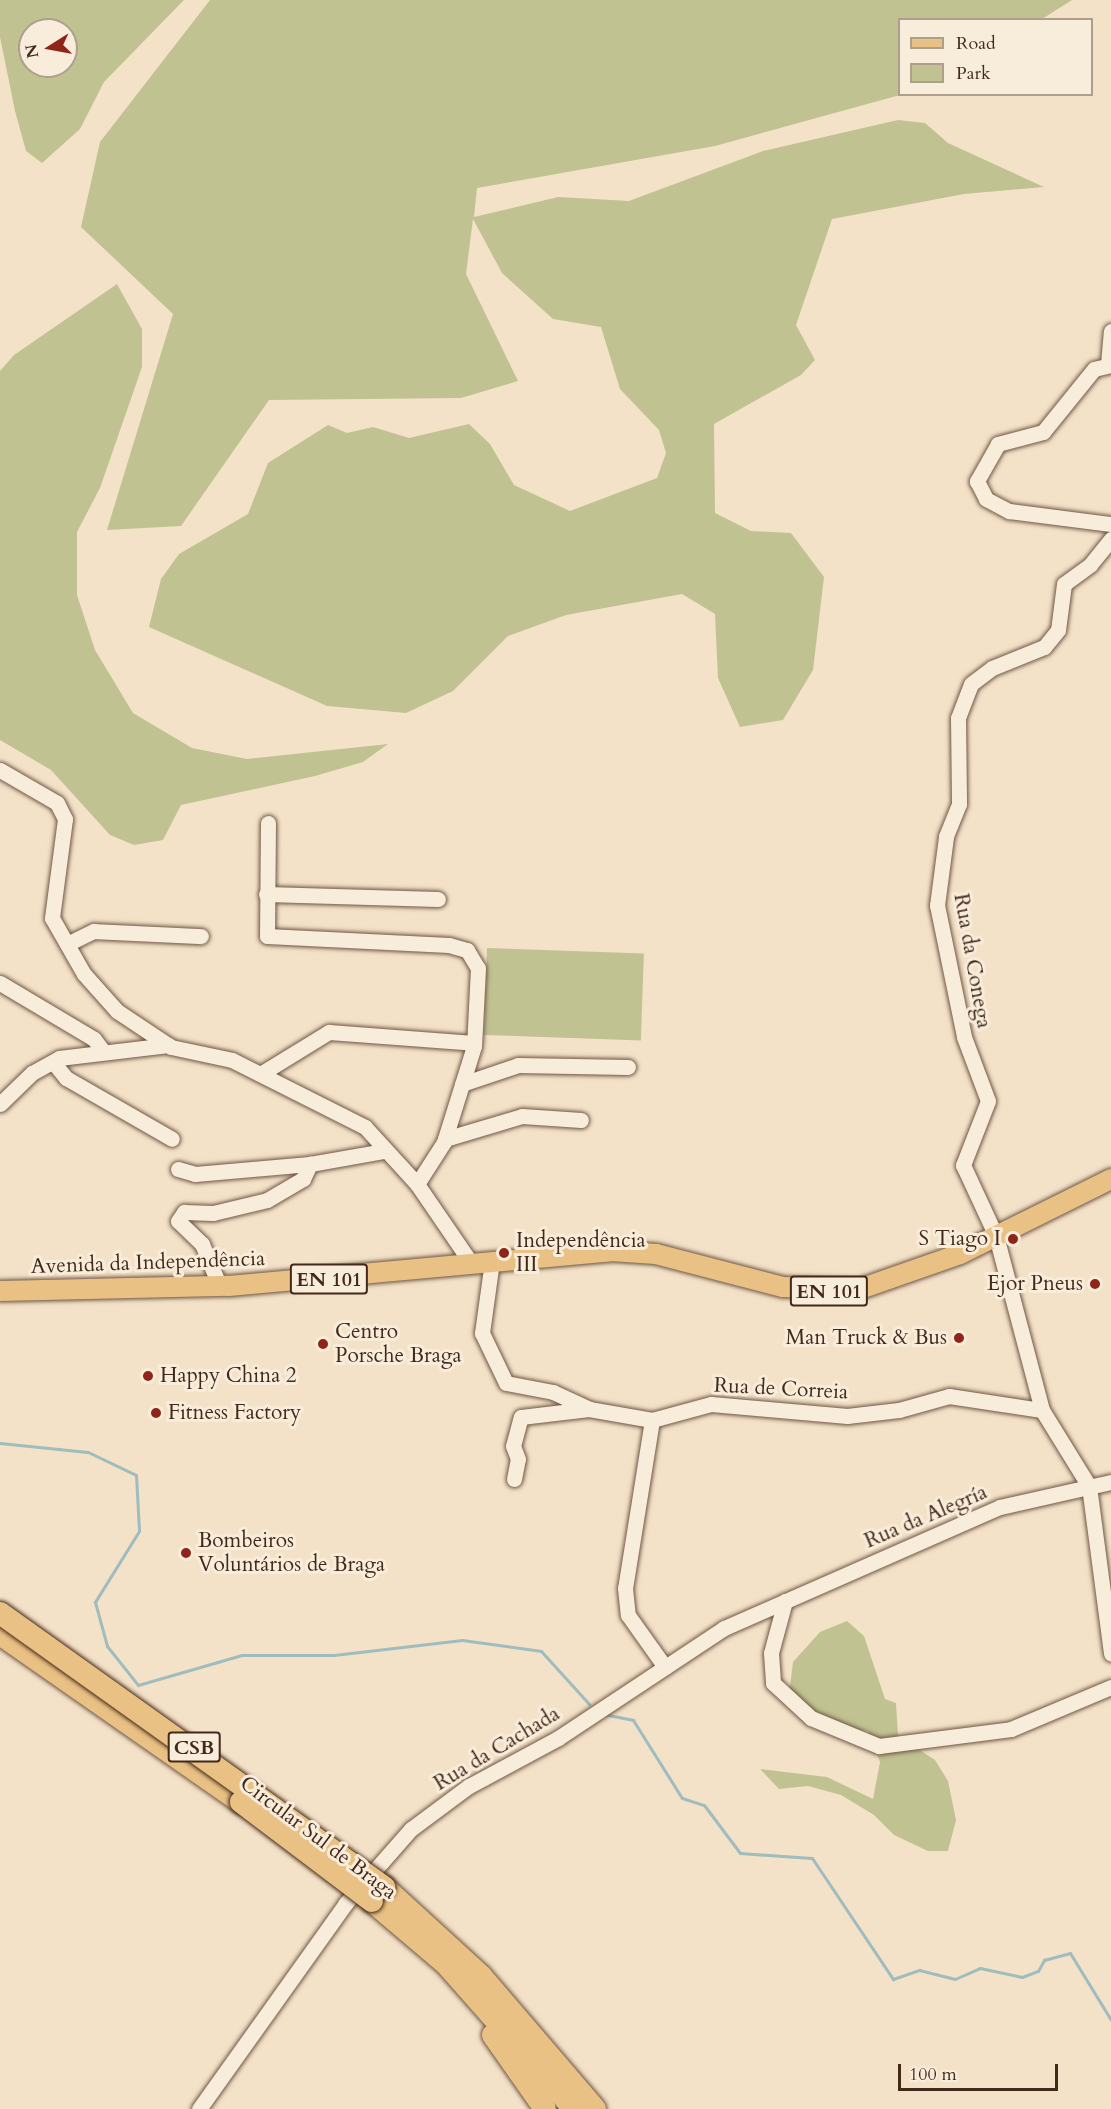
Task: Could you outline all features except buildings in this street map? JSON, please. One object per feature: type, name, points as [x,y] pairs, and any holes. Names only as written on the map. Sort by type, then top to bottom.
[{"type":"highway","name":"Circular Sul de Braga","points":[[0,1613],[378,1894],[481,1976],[595,2109]]},
{"type":"highway","name":"Circular Sul de Braga","points":[[0,1634],[378,1894],[446,1964],[573,2109]]},
{"type":"highway","points":[[378,1894],[380,1916],[483,2020],[545,2109]]},
{"type":"main road","name":"EN 101","points":[[996,1236],[1111,1179]]},
{"type":"main road","name":"Avenida da Independência","points":[[0,1291],[220,1287],[611,1251],[656,1254],[823,1292],[896,1280],[996,1236]]},
{"type":"street","points":[[1111,331],[1109,364],[1094,369],[1043,432],[998,444],[977,481],[986,499],[1009,511],[1111,524]]},
{"type":"street","name":"Rua da Conega","points":[[1089,1486],[1042,1410],[996,1236],[963,1165],[988,1101],[964,1037],[937,905],[946,837],[959,804],[958,718],[971,684],[992,668],[1044,647],[1054,635],[1064,584],[1090,565],[1111,538]]},
{"type":"street","points":[[0,770],[57,803],[65,819],[51,895],[52,918],[84,974],[117,1011],[168,1045]]},
{"type":"street","points":[[268,823],[267,936],[467,950],[478,968],[474,1043],[445,1139],[417,1184]]},
{"type":"street","points":[[266,894],[438,899]]},
{"type":"street","points":[[67,944],[94,932],[201,936]]},
{"type":"street","points":[[0,983],[94,1039],[102,1051]]},
{"type":"street","points":[[262,1073],[329,1032],[474,1043]]},
{"type":"street","points":[[0,1104],[7,1088],[53,1062],[102,1051],[168,1045],[232,1060],[262,1073],[365,1127],[383,1151],[417,1184],[471,1263]]},
{"type":"street","points":[[53,1062],[66,1078],[172,1139]]},
{"type":"street","points":[[462,1084],[518,1065],[628,1067]]},
{"type":"street","points":[[445,1139],[522,1116],[581,1120]]},
{"type":"street","points":[[178,1169],[195,1174],[310,1164],[383,1151]]},
{"type":"street","points":[[220,1287],[201,1244],[178,1221],[184,1212],[213,1213],[267,1200],[303,1179],[310,1164]]},
{"type":"street","name":"Rua de Correia","points":[[492,1261],[482,1333],[506,1383],[553,1392],[589,1409],[652,1420],[711,1404],[847,1416],[899,1410],[949,1396],[1042,1410]]},
{"type":"street","points":[[514,1479],[518,1459],[513,1446],[521,1417],[589,1409]]},
{"type":"street","points":[[652,1420],[625,1588],[628,1615],[665,1667]]},
{"type":"street","name":"Rua da Alegría","points":[[785,1601],[1000,1508],[1111,1482]]},
{"type":"street","points":[[1089,1486],[1111,1654]]},
{"type":"street","points":[[785,1601],[771,1653],[773,1683],[811,1718],[879,1746],[1011,1729],[1111,1687]]},
{"type":"street","name":"Rua da Cachada","points":[[199,2109],[345,1904],[411,1829],[469,1786],[558,1738],[724,1628],[785,1601]]},
{"type":"green space","points":[[0,0],[184,0],[104,82],[80,129],[42,163],[26,151],[15,111],[0,37]]},
{"type":"green space","points":[[210,0],[1072,0],[1044,18],[898,18],[898,96],[715,146],[477,188],[474,217],[558,197],[629,201],[763,151],[898,120],[925,123],[948,143],[1044,187],[964,194],[832,219],[796,325],[815,360],[801,375],[714,424],[715,513],[751,531],[791,533],[824,577],[813,670],[783,720],[740,727],[718,678],[715,614],[682,594],[566,615],[508,636],[453,691],[406,713],[327,706],[149,627],[161,579],[179,554],[248,514],[268,463],[328,425],[347,433],[373,427],[409,438],[469,424],[490,444],[514,485],[570,511],[657,478],[666,453],[659,430],[620,389],[601,327],[553,319],[502,273],[473,219],[466,274],[518,381],[461,398],[269,400],[181,526],[107,530],[173,314],[81,227],[100,142]]},
{"type":"green space","points":[[117,284],[142,329],[142,367],[100,488],[77,532],[77,595],[95,650],[133,713],[192,748],[247,759],[388,744],[363,762],[315,776],[181,805],[163,840],[134,845],[110,835],[51,770],[0,740],[0,371],[14,355]]},
{"type":"green space","points":[[487,948],[644,953],[641,1040],[484,1035]]},
{"type":"green space","points":[[847,1621],[864,1636],[885,1699],[896,1703],[898,1736],[935,1760],[948,1781],[956,1820],[948,1851],[928,1851],[894,1835],[874,1815],[841,1795],[808,1786],[779,1789],[760,1769],[827,1777],[873,1799],[880,1762],[868,1731],[811,1722],[788,1704],[793,1662],[820,1632]]},
{"type":"waterway","points":[[0,1443],[88,1452],[136,1475],[139,1531],[95,1602],[107,1646],[138,1685],[242,1655],[334,1655],[462,1640],[541,1651],[589,1704]]},
{"type":"waterway","points":[[603,1714],[633,1720],[682,1798],[704,1805],[740,1853],[812,1858],[893,1979],[919,1970],[955,1979],[980,1968],[1022,1977],[1038,1971],[1044,1960],[1070,1953],[1111,2020]]},
{"type":"place","name":"S Tiago I","points":[[1013,1239]]},
{"type":"place","name":"Independência III","points":[[504,1253]]},
{"type":"place","name":"Ejor Pneus","points":[[1095,1284]]},
{"type":"place","name":"Man Truck & Bus","points":[[959,1338]]},
{"type":"place","name":"Centro Porsche Braga","points":[[323,1344]]},
{"type":"place","name":"Happy China 2","points":[[148,1376]]},
{"type":"place","name":"Fitness Factory","points":[[156,1413]]},
{"type":"place","name":"Bombeiros Voluntários de Braga","points":[[186,1553]]}]
